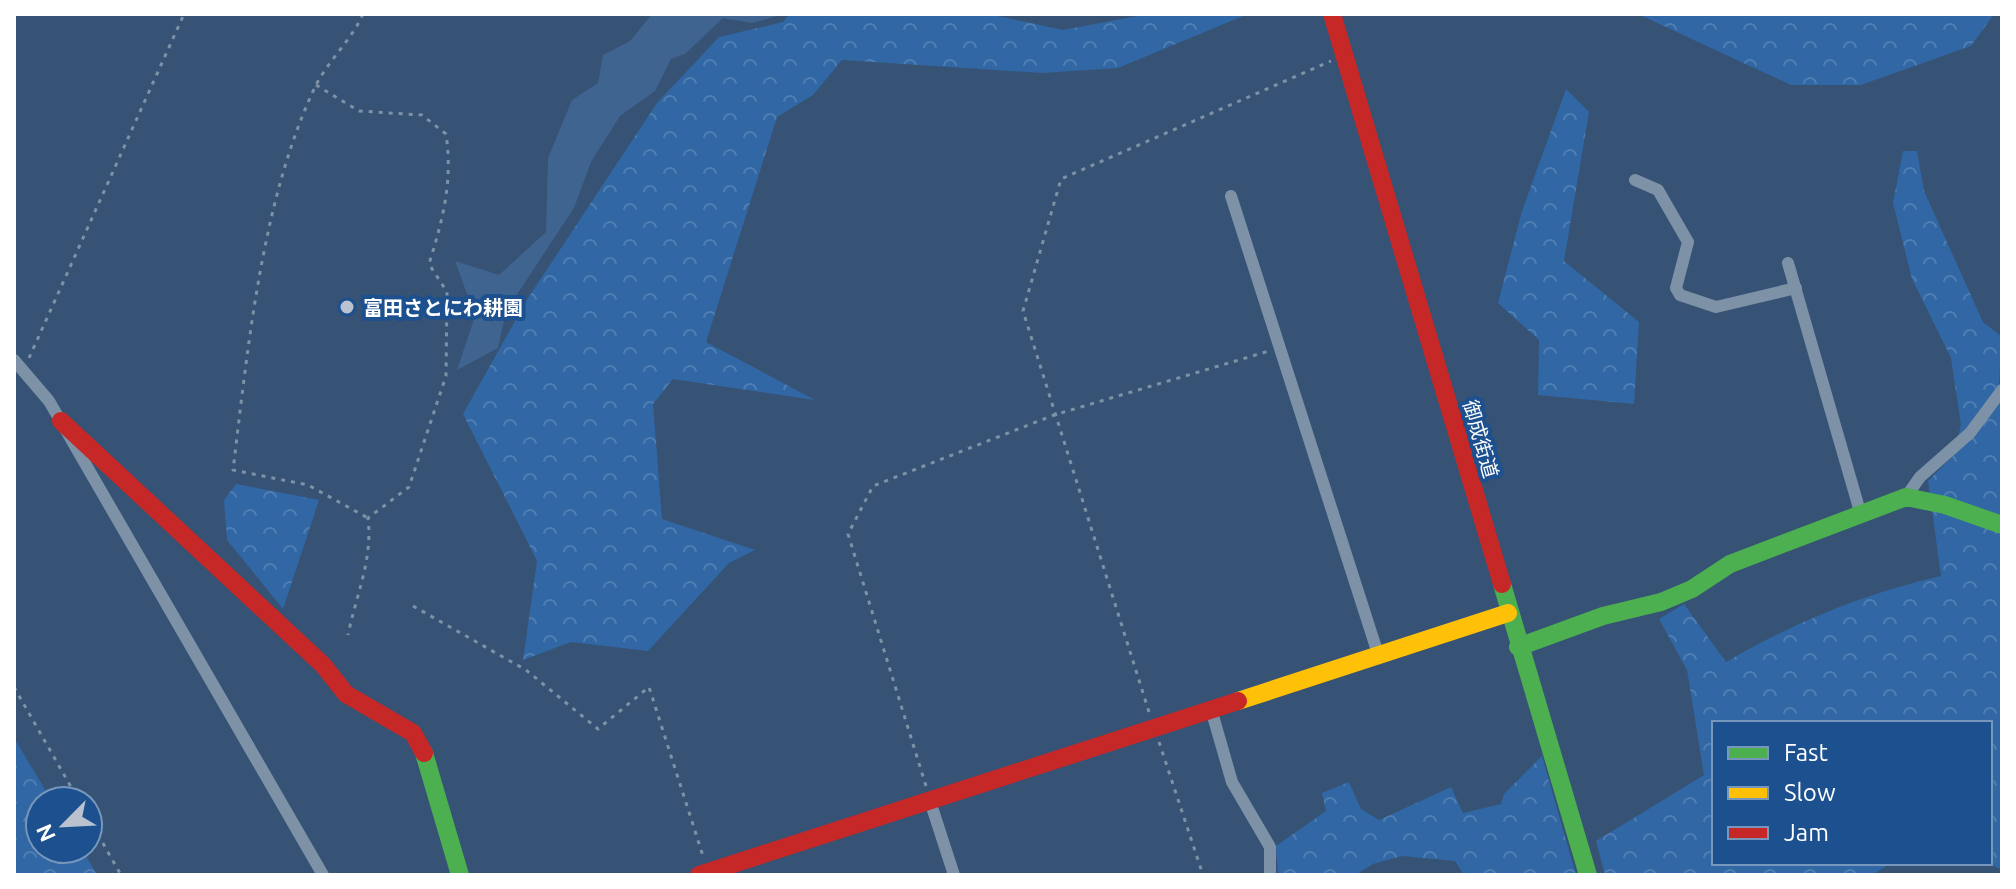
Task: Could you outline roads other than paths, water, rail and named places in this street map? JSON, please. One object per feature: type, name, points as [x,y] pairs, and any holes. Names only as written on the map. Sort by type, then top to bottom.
[{"type":"street","name":"御成街道","points":[[1332,14],[1381,165],[1508,613],[1588,875]]},
{"type":"street","points":[[1635,180],[1658,190],[1688,242],[1676,288],[1680,295],[1716,307],[1796,288]]},
{"type":"street","points":[[1231,196],[1379,657]]},
{"type":"street","points":[[1788,263],[1861,515]]},
{"type":"street","points":[[14,360],[61,421],[323,875]]},
{"type":"street","points":[[1518,647],[1603,616],[1661,602],[1692,589],[1730,564],[1906,497],[1920,477],[1970,433],[2002,390]]},
{"type":"street","points":[[61,421],[323,665],[346,694],[413,733],[424,751],[460,875]]},
{"type":"street","points":[[1906,497],[1945,505],[2002,525]]},
{"type":"street","points":[[704,874],[1508,613]]},
{"type":"street","points":[[1211,709],[1232,782],[1270,847],[1270,875]]},
{"type":"street","points":[[930,801],[954,875]]},
{"type":"place","name":"富田さとにわ耕園","points":[[347,307]]}]
